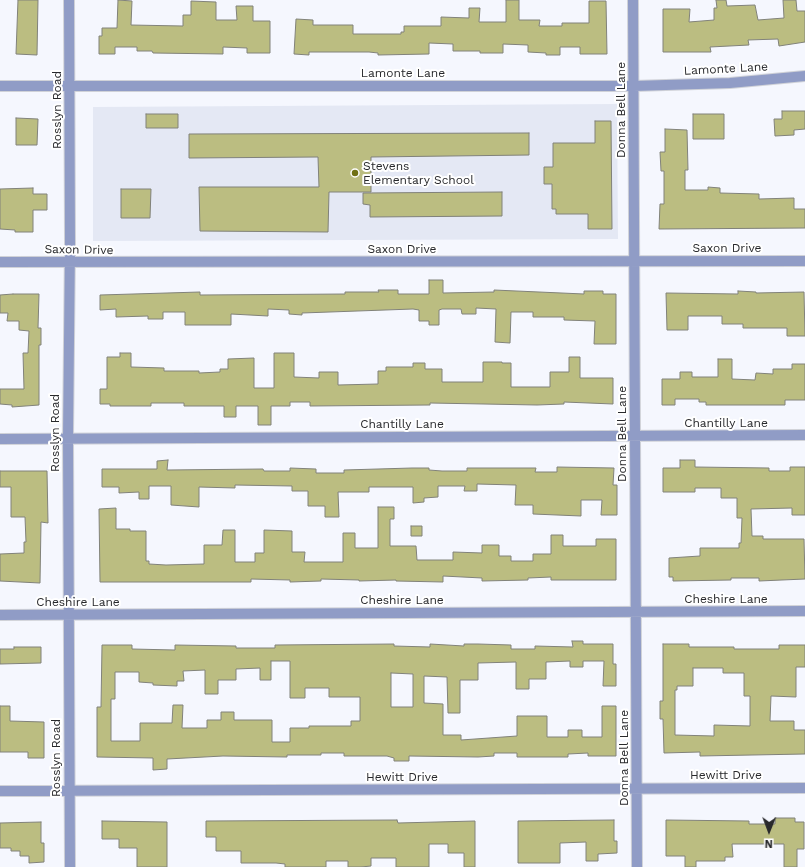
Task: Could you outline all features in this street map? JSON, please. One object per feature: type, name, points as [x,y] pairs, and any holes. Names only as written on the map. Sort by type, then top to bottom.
[{"type":"street","name":"Rosslyn Road","points":[[69,0],[70,263],[68,438],[70,867]]},
{"type":"street","name":"Donna Bell Lane","points":[[633,0],[637,867]]},
{"type":"street","name":"Lamonte Lane","points":[[0,86],[634,86],[730,82],[805,76]]},
{"type":"street","name":"Saxon Drive","points":[[0,262],[805,261]]},
{"type":"street","name":"Chantilly Lane","points":[[0,439],[805,435]]},
{"type":"street","name":"Cheshire Lane","points":[[0,615],[805,611]]},
{"type":"street","name":"Hewitt Drive","points":[[0,791],[805,788]]},
{"type":"shaded area","name":"Stevens Elementary School","points":[[617,104],[618,239],[93,241],[93,107]]},
{"type":"building","points":[[18,0],[38,0],[37,55],[16,54]]},
{"type":"building","points":[[118,0],[132,1],[131,25],[183,26],[183,15],[191,15],[191,1],[216,2],[216,20],[237,20],[236,6],[253,6],[253,21],[270,21],[270,53],[247,53],[247,48],[223,47],[223,54],[153,53],[152,51],[137,51],[137,47],[115,47],[115,54],[99,54],[99,36],[102,36],[102,28],[117,28]]},
{"type":"building","points":[[506,0],[519,0],[519,20],[540,20],[539,26],[562,26],[562,23],[589,23],[589,1],[606,1],[607,54],[580,54],[580,47],[560,47],[560,55],[546,55],[546,53],[528,52],[528,45],[503,44],[503,53],[480,53],[480,51],[453,51],[453,44],[429,43],[429,54],[378,55],[378,53],[369,52],[309,52],[309,55],[294,54],[296,19],[313,20],[313,25],[353,25],[353,34],[401,34],[401,32],[404,32],[404,26],[441,26],[441,17],[469,18],[469,8],[480,8],[479,22],[506,22]]},
{"type":"building","points":[[716,0],[726,0],[727,6],[755,5],[758,20],[784,18],[783,0],[796,0],[797,11],[805,11],[805,42],[779,46],[778,39],[748,40],[749,45],[710,47],[711,52],[663,52],[663,9],[690,9],[689,22],[714,20],[714,8],[717,8]]},
{"type":"building","points":[[782,111],[805,111],[805,129],[794,130],[794,135],[775,136],[774,119],[782,119]]},
{"type":"building","points":[[146,114],[178,114],[178,128],[146,128]]},
{"type":"building","points":[[693,114],[724,114],[724,139],[693,139]]},
{"type":"building","points":[[16,118],[38,119],[37,145],[16,145]]},
{"type":"building","points":[[595,121],[611,121],[612,229],[588,229],[588,214],[556,214],[556,209],[552,209],[552,184],[544,184],[544,167],[553,167],[553,143],[595,143]]},
{"type":"building","points":[[665,129],[687,130],[688,170],[685,170],[685,190],[708,190],[708,187],[720,188],[720,193],[759,194],[759,199],[794,198],[794,209],[805,209],[805,228],[659,229],[660,204],[664,204],[664,171],[661,171],[660,152],[665,152]]},
{"type":"building","points":[[529,133],[529,155],[371,157],[371,192],[329,192],[328,232],[200,231],[199,187],[319,187],[318,157],[189,158],[189,134]]},
{"type":"building","points":[[33,188],[33,194],[47,194],[47,210],[33,210],[33,232],[15,232],[15,230],[0,229],[0,189]]},
{"type":"building","points":[[121,189],[151,189],[150,218],[121,218]]},
{"type":"building","points":[[502,192],[502,216],[370,217],[370,205],[363,204],[363,193]]},
{"type":"building","points":[[429,280],[443,280],[443,293],[494,292],[494,290],[584,294],[584,291],[603,291],[603,294],[616,294],[616,344],[594,344],[595,321],[564,320],[564,317],[533,317],[533,312],[511,312],[510,343],[495,342],[496,309],[476,308],[476,314],[462,314],[461,309],[442,309],[439,310],[439,325],[429,325],[429,321],[419,321],[419,310],[413,309],[302,313],[302,315],[289,314],[289,310],[268,309],[268,316],[231,314],[231,325],[185,325],[185,312],[163,312],[163,319],[148,319],[148,316],[116,317],[116,309],[100,310],[100,295],[200,292],[200,295],[345,294],[345,292],[379,292],[378,290],[398,290],[398,294],[429,294]]},
{"type":"building","points":[[738,291],[756,293],[804,292],[805,336],[787,336],[787,328],[743,328],[743,324],[722,324],[722,316],[688,316],[688,330],[667,330],[666,293],[738,294]]},
{"type":"building","points":[[39,294],[38,328],[41,328],[41,345],[39,345],[39,405],[12,407],[12,405],[0,404],[0,389],[24,389],[23,353],[28,353],[29,331],[19,330],[19,321],[7,321],[8,313],[0,313],[0,295]]},
{"type":"building","points":[[120,353],[131,353],[131,367],[164,368],[164,371],[199,371],[199,373],[220,372],[220,369],[228,369],[228,359],[254,358],[254,388],[274,388],[274,353],[294,353],[294,377],[319,378],[319,372],[338,372],[338,385],[378,384],[378,371],[386,371],[386,367],[413,367],[413,363],[425,363],[425,369],[442,369],[442,382],[483,382],[483,362],[502,362],[511,363],[511,387],[550,387],[550,372],[569,372],[569,357],[580,357],[580,378],[613,378],[613,404],[564,402],[564,404],[537,405],[430,403],[430,405],[310,406],[310,402],[290,402],[290,406],[271,406],[271,425],[258,425],[258,406],[236,406],[236,417],[224,417],[224,406],[184,406],[184,403],[151,403],[151,406],[110,406],[110,404],[100,404],[100,389],[107,389],[107,357],[120,357]]},
{"type":"building","points":[[718,359],[732,359],[732,379],[755,380],[756,373],[773,374],[773,369],[792,369],[792,364],[805,364],[805,400],[785,400],[785,405],[706,405],[706,402],[699,402],[699,399],[675,399],[675,405],[662,405],[662,379],[680,379],[680,372],[692,372],[692,377],[718,377]]},
{"type":"building","points":[[168,460],[167,470],[263,469],[264,471],[290,471],[290,468],[316,469],[316,473],[344,473],[344,470],[412,468],[429,468],[429,470],[442,471],[467,471],[467,468],[536,468],[535,472],[557,472],[557,467],[614,468],[613,485],[617,485],[617,515],[601,515],[602,500],[581,500],[581,516],[533,514],[533,505],[515,505],[516,485],[477,484],[477,491],[464,491],[465,486],[438,486],[438,497],[424,498],[424,502],[413,503],[413,487],[369,487],[369,492],[338,492],[339,517],[325,517],[325,506],[308,506],[308,491],[292,491],[292,486],[235,485],[235,488],[199,487],[199,507],[171,505],[171,486],[149,486],[149,499],[139,499],[139,492],[119,493],[119,487],[102,487],[102,469],[157,469],[157,461]]},
{"type":"building","points":[[680,460],[695,460],[695,467],[769,468],[769,471],[790,471],[790,467],[805,467],[805,515],[792,515],[792,508],[751,509],[752,536],[763,536],[763,539],[804,539],[805,579],[759,581],[759,578],[731,578],[731,580],[673,581],[673,577],[669,577],[669,558],[700,556],[700,548],[739,548],[739,543],[741,543],[742,518],[737,518],[737,498],[721,498],[721,488],[695,488],[695,492],[663,492],[663,468],[680,468]]},
{"type":"building","points":[[0,471],[47,471],[48,523],[41,522],[40,583],[0,581],[0,554],[24,553],[24,542],[26,542],[25,517],[11,517],[11,487],[0,487]]},
{"type":"building","points":[[378,507],[394,507],[394,519],[390,519],[390,546],[416,546],[417,560],[453,560],[453,552],[482,553],[482,545],[499,545],[499,556],[511,556],[511,561],[533,561],[533,554],[551,554],[551,535],[563,535],[563,546],[596,546],[596,539],[616,539],[616,580],[551,580],[551,577],[528,578],[528,580],[482,581],[482,578],[443,576],[443,582],[321,579],[321,581],[290,582],[290,580],[251,579],[251,582],[100,582],[99,509],[116,508],[116,529],[146,531],[146,561],[149,561],[149,564],[166,565],[204,564],[204,545],[222,545],[223,530],[235,530],[235,562],[255,562],[255,553],[264,553],[264,530],[292,531],[292,552],[305,552],[304,562],[343,562],[343,533],[355,533],[355,548],[378,548]]},
{"type":"building","points":[[411,526],[422,526],[422,536],[411,536]]},
{"type":"building","points":[[572,641],[583,641],[583,644],[613,644],[613,664],[616,664],[616,686],[603,686],[604,661],[583,661],[583,667],[570,667],[570,661],[546,662],[546,679],[529,679],[529,689],[516,689],[516,662],[478,663],[478,680],[460,680],[460,713],[448,713],[447,677],[424,676],[424,703],[443,704],[443,735],[461,735],[461,740],[517,736],[517,716],[547,716],[547,737],[568,737],[568,730],[582,730],[582,737],[602,737],[602,706],[616,706],[616,756],[588,756],[588,753],[568,754],[568,757],[517,757],[517,753],[494,753],[494,756],[478,757],[409,756],[409,761],[394,761],[394,758],[387,756],[344,756],[344,753],[321,753],[321,755],[287,755],[287,757],[223,756],[167,759],[167,769],[153,770],[153,758],[97,757],[97,707],[101,707],[102,645],[132,645],[132,649],[175,650],[175,645],[236,646],[236,648],[275,648],[275,645],[394,644],[394,646],[430,647],[430,644],[464,646],[464,644],[511,645],[511,649],[535,649],[535,646],[573,647]],"holes":[[[271,661],[290,661],[290,698],[305,698],[305,688],[329,688],[329,697],[360,697],[360,721],[351,721],[351,726],[309,726],[309,728],[290,728],[290,742],[272,742],[272,720],[234,720],[234,712],[221,712],[221,720],[207,720],[207,728],[182,728],[183,705],[173,705],[172,723],[140,723],[140,741],[111,741],[111,699],[115,699],[115,672],[139,672],[139,682],[153,683],[153,685],[177,686],[177,681],[184,681],[183,671],[205,670],[205,694],[218,694],[218,680],[236,680],[236,669],[260,668],[260,680],[271,680]],[[391,673],[413,674],[413,707],[391,707]]]},
{"type":"building","points":[[663,644],[689,644],[689,647],[734,647],[734,649],[779,649],[779,645],[805,645],[805,667],[796,667],[796,697],[771,696],[770,721],[794,721],[794,730],[805,730],[805,754],[700,756],[700,752],[664,753],[663,719],[660,719],[660,701],[663,701]],"holes":[[[693,668],[723,668],[723,673],[744,673],[744,696],[750,696],[750,726],[714,725],[714,736],[675,735],[675,690],[677,690],[677,686],[693,686]]]},
{"type":"building","points":[[14,647],[41,647],[41,663],[0,664],[0,649],[14,649]]},
{"type":"building","points":[[0,706],[10,706],[10,721],[44,722],[44,758],[28,758],[28,752],[0,752]]},
{"type":"building","points":[[775,818],[795,818],[795,822],[804,822],[804,849],[797,849],[797,867],[784,867],[784,844],[732,844],[733,857],[725,857],[725,861],[696,861],[696,867],[685,867],[685,856],[666,856],[666,820],[749,821],[749,824],[775,824]]},
{"type":"building","points":[[397,820],[398,823],[475,821],[475,867],[464,867],[464,853],[448,853],[448,844],[429,844],[429,867],[396,867],[396,858],[371,858],[371,866],[361,867],[348,867],[348,861],[326,861],[326,867],[285,867],[285,864],[276,863],[241,863],[241,851],[216,851],[216,837],[206,837],[206,821]]},
{"type":"building","points":[[614,820],[614,841],[617,841],[617,853],[598,854],[598,861],[586,861],[586,842],[560,843],[560,863],[518,863],[518,821]]},
{"type":"building","points":[[102,821],[167,822],[167,867],[137,867],[137,848],[119,848],[119,839],[102,839]]},
{"type":"building","points":[[41,822],[41,843],[44,843],[44,862],[29,863],[29,856],[20,856],[20,851],[11,851],[11,848],[0,848],[0,823]]},
{"type":"place","name":"Stevens Elementary School","points":[[355,173]]}]
